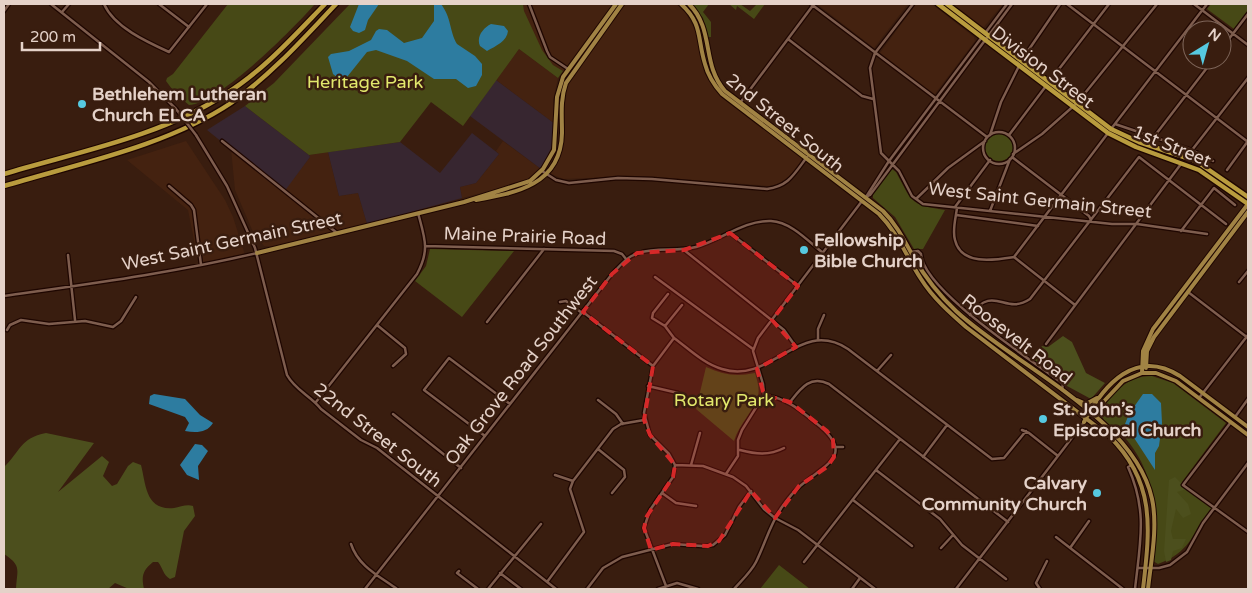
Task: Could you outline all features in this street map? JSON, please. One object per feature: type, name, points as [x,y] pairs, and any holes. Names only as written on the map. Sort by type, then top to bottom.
[{"type":"highway","points":[[4,174],[148,131],[198,110],[255,74],[325,4]]},
{"type":"highway","points":[[4,186],[155,140],[203,119],[230,103],[262,80],[336,4]]},
{"type":"highway","name":"Division Street","points":[[938,4],[1110,131]]},
{"type":"highway","name":"Division Street","points":[[947,4],[985,37]]},
{"type":"highway","name":"1st Street","points":[[1110,131],[1189,158],[1207,167],[1248,197]]},
{"type":"highway","name":"1st Street","points":[[1110,131],[1136,147],[1182,163],[1214,178],[1248,204]]},
{"type":"main road","points":[[543,173],[555,144],[557,97],[568,70],[616,4]]},
{"type":"main road","points":[[543,173],[554,162],[560,146],[562,99],[566,83],[622,4]]},
{"type":"main road","name":"2nd Street South","points":[[681,4],[688,11],[699,29],[704,63],[708,75],[722,94],[739,104],[862,201]]},
{"type":"main road","name":"2nd Street South","points":[[689,4],[703,24],[712,72],[725,90],[739,104]]},
{"type":"main road","name":"2nd Street South","points":[[807,156],[866,197]]},
{"type":"main road","name":"West Saint Germain Street","points":[[257,253],[464,202],[522,185],[543,173]]},
{"type":"main road","name":"Roosevelt Road","points":[[866,197],[892,220],[927,277],[954,309],[969,323],[1091,413],[1125,443],[1137,460],[1152,500],[1154,520],[1148,569],[1143,589]]},
{"type":"main road","name":"Roosevelt Road","points":[[862,201],[887,222],[897,234],[921,280],[949,312],[1120,447],[1133,464],[1141,481],[1149,520],[1148,589]]},
{"type":"main road","points":[[1144,373],[1144,346],[1153,329],[1248,204]]},
{"type":"main road","points":[[1144,367],[1154,336],[1248,212]]},
{"type":"main road","points":[[1146,356],[1149,362],[1174,372],[1248,427]]},
{"type":"main road","points":[[1066,394],[1086,404],[1095,400],[1120,374],[1144,367],[1159,367]]},
{"type":"main road","points":[[1091,413],[1120,382],[1144,373],[1171,378],[1248,435]]},
{"type":"main road","points":[[1086,420],[1104,392]]},
{"type":"street","points":[[4,11],[9,4]]},
{"type":"street","name":"22nd Street South","points":[[51,4],[149,82],[176,109],[196,135],[227,186],[257,253],[287,375],[292,384],[316,402],[321,409],[361,440],[377,448],[556,589]]},
{"type":"street","points":[[62,12],[69,4]]},
{"type":"street","points":[[104,4],[118,22],[150,43],[169,52],[207,4]]},
{"type":"street","points":[[159,4],[189,27]]},
{"type":"street","points":[[529,4],[546,52],[568,70]]},
{"type":"street","points":[[739,104],[813,4],[987,138]]},
{"type":"street","points":[[889,161],[881,152],[870,65],[876,53],[913,4]]},
{"type":"street","points":[[866,197],[889,161],[970,60],[1007,4]]},
{"type":"street","points":[[726,474],[740,450],[738,440],[742,430],[764,395],[763,384],[753,349],[758,338],[862,201],[870,195],[938,100],[966,57],[1012,4]]},
{"type":"street","points":[[1060,4],[1020,64],[1001,102],[984,151],[990,160],[1000,163],[1012,157],[1075,105],[1157,4]]},
{"type":"street","points":[[1067,4],[1248,142],[1227,170]]},
{"type":"street","points":[[1009,135],[1109,4]]},
{"type":"street","points":[[1194,4],[1248,45]]},
{"type":"street","points":[[1014,258],[1207,4]]},
{"type":"street","points":[[1233,34],[1248,14]]},
{"type":"street","points":[[788,39],[862,96],[874,99]]},
{"type":"street","points":[[1153,138],[1205,70]]},
{"type":"street","points":[[1189,158],[1192,150],[1248,78]]},
{"type":"street","points":[[1115,124],[1192,150],[1213,161]]},
{"type":"street","points":[[916,199],[948,168],[987,138],[999,132],[1009,135],[1014,144],[1012,157],[990,211]]},
{"type":"street","points":[[222,141],[338,234]]},
{"type":"street","points":[[543,173],[556,180],[569,183],[652,179],[767,189],[780,187],[791,178],[807,156]]},
{"type":"street","points":[[1012,157],[1089,216],[1091,220]]},
{"type":"street","points":[[970,315],[979,305],[989,300],[1011,305],[1022,305],[1030,299],[1139,157],[1226,224]]},
{"type":"street","points":[[990,160],[956,207],[955,240],[962,253],[981,261],[1014,258],[1075,304]]},
{"type":"street","name":"West Saint Germain Street","points":[[889,161],[899,171],[916,199],[923,204],[1091,220],[1112,224],[1137,224],[1207,234]]},
{"type":"street","points":[[1046,344],[1182,163]]},
{"type":"street","points":[[169,186],[191,205],[194,210],[201,265]]},
{"type":"street","points":[[1182,231],[1214,188],[1235,205]]},
{"type":"street","points":[[316,402],[417,274],[425,259],[426,246],[418,213]]},
{"type":"street","name":"West Saint Germain Street","points":[[956,215],[1038,226]]},
{"type":"street","name":"Maine Prairie Road","points":[[426,246],[614,251],[622,254],[626,259],[637,253],[648,251],[684,250],[754,223],[772,221],[792,228],[823,252]]},
{"type":"street","points":[[730,233],[798,286]]},
{"type":"street","points":[[487,322],[544,249]]},
{"type":"street","points":[[684,250],[784,330],[796,347]]},
{"type":"street","points":[[911,252],[918,251],[921,254],[922,260],[936,282],[970,315],[1063,384],[1065,386],[1061,391]]},
{"type":"street","name":"West Saint Germain Street","points":[[4,296],[201,265],[257,253]]},
{"type":"street","points":[[68,255],[75,320]]},
{"type":"street","name":"Oak Grove Road Southwest","points":[[366,589],[582,312],[626,259]]},
{"type":"street","points":[[1239,282],[1248,271]]},
{"type":"street","points":[[655,277],[753,349]]},
{"type":"street","points":[[1187,292],[1248,336],[1199,398]]},
{"type":"street","points":[[668,294],[652,316],[665,326],[674,338],[710,364],[722,370],[738,371],[757,368],[796,347],[818,339],[840,344],[946,425],[996,460],[1008,455],[1026,431]]},
{"type":"street","points":[[7,330],[16,320],[49,324],[75,320],[113,327],[121,321],[136,297]]},
{"type":"street","points":[[560,302],[566,301],[582,312],[653,366]]},
{"type":"street","points":[[665,326],[682,305]]},
{"type":"street","points":[[818,339],[818,329],[824,314]]},
{"type":"street","points":[[377,325],[405,348],[406,354],[393,366]]},
{"type":"street","points":[[666,586],[644,528],[650,510],[673,477],[675,465],[669,454],[650,436],[644,420],[648,386],[653,366],[674,338]]},
{"type":"street","points":[[877,371],[890,355]]},
{"type":"street","points":[[485,436],[424,390],[449,358],[510,404]]},
{"type":"street","points":[[790,402],[804,384],[813,380],[821,380],[829,384],[1008,522]]},
{"type":"street","points":[[648,386],[678,393]]},
{"type":"street","points":[[734,589],[755,564],[775,518],[799,486],[827,467],[834,457],[834,440],[827,431],[790,402],[764,395]]},
{"type":"street","points":[[1235,417],[1248,399]]},
{"type":"street","points":[[598,400],[616,414],[623,424]]},
{"type":"street","points":[[393,414],[461,468]]},
{"type":"street","points":[[547,582],[584,532],[570,489],[573,481],[613,429],[623,424],[644,420]]},
{"type":"street","points":[[956,589],[1086,420]]},
{"type":"street","points":[[1231,422],[1184,485],[1248,531]]},
{"type":"street","points":[[922,457],[946,425]]},
{"type":"street","points":[[1022,430],[1026,431],[1058,456]]},
{"type":"street","points":[[691,465],[700,433]]},
{"type":"street","points":[[804,562],[900,439]]},
{"type":"street","points":[[835,447],[843,447]]},
{"type":"street","points":[[740,450],[764,454],[775,453],[784,448]]},
{"type":"street","points":[[598,449],[624,470],[625,477],[612,493]]},
{"type":"street","points":[[1138,568],[1148,569],[1170,565],[1187,552],[1203,523],[1248,463]]},
{"type":"street","points":[[1133,464],[1128,467],[1138,493],[1142,511],[1136,589]]},
{"type":"street","points":[[675,465],[711,468],[726,474],[751,492],[764,509],[775,518],[798,530],[875,589]]},
{"type":"street","points":[[876,470],[940,519],[978,560],[1006,579]]},
{"type":"street","points":[[555,475],[573,481]]},
{"type":"street","points":[[587,589],[603,568],[613,560],[673,544],[713,545],[726,535],[739,507],[751,492]]},
{"type":"street","points":[[662,493],[676,503],[696,506]]},
{"type":"street","points":[[853,500],[912,546]]},
{"type":"street","points":[[1070,548],[1089,521]]},
{"type":"street","points":[[488,589],[541,524]]},
{"type":"street","points":[[941,548],[954,535]]},
{"type":"street","points":[[1056,537],[1124,589]]},
{"type":"street","points":[[351,544],[355,556],[397,589]]},
{"type":"street","points":[[1040,589],[1036,583],[1047,560]]},
{"type":"street","points":[[459,570],[457,573],[478,589]]},
{"type":"street","points":[[500,573],[521,589]]},
{"type":"street","points":[[852,589],[860,578]]},
{"type":"street","points":[[658,589],[677,583],[698,589]]},
{"type":"highlighted area","points":[[730,233],[798,286],[772,320],[796,347],[757,369],[764,395],[790,402],[827,431],[833,440],[834,457],[827,467],[799,486],[775,518],[751,491],[719,541],[708,546],[673,544],[651,550],[644,528],[647,516],[673,477],[675,465],[650,435],[644,420],[653,366],[583,312],[612,274],[637,253],[684,250]]},
{"type":"shaded area","points":[[523,4],[613,4],[563,71],[553,65],[536,44],[525,19]]},
{"type":"shaded area","points":[[625,4],[676,4],[685,12],[697,34],[704,72],[718,93],[803,159],[789,178],[779,184],[769,186],[642,176],[563,179],[549,173],[559,155],[566,86]]},
{"type":"shaded area","points":[[817,4],[908,4],[874,48]]},
{"type":"shaded area","points":[[916,4],[932,4],[974,37],[975,41],[934,95],[880,53]]},
{"type":"shaded area","points":[[952,4],[1003,4],[983,28]]},
{"type":"shaded area","points":[[519,49],[558,78],[553,100],[555,124],[496,80]]},
{"type":"shaded area","points":[[496,80],[555,124],[553,144],[541,169],[470,116]]},
{"type":"shaded area","points":[[245,106],[310,157],[284,192],[207,130]]},
{"type":"shaded area","points":[[472,133],[499,154],[476,183],[460,187],[462,198],[367,224],[358,193],[339,196],[328,152],[400,142],[440,173]]},
{"type":"shaded area","points":[[186,141],[225,200],[233,217],[245,255],[199,265],[188,210],[127,160]]},
{"type":"shaded area","points":[[503,141],[541,169],[533,177],[521,183],[462,198],[460,187],[476,183],[499,154],[496,151]]},
{"type":"shaded area","points":[[231,149],[283,192],[310,157],[309,155],[328,152],[339,196],[358,193],[367,224],[275,247],[264,246],[253,232],[235,190]]},
{"type":"green space","points":[[228,4],[315,4],[274,46],[237,79],[219,92],[189,105],[175,93],[166,81],[167,78],[173,74]]},
{"type":"green space","name":"Heritage Park","points":[[350,4],[523,4],[524,11],[542,50],[553,65],[563,71],[558,78],[519,49],[463,126],[431,102],[400,142],[309,155],[245,106],[274,83]]},
{"type":"green space","points":[[692,4],[709,4],[703,12],[711,22],[711,37],[708,37],[703,18]]},
{"type":"green space","points":[[729,4],[740,4],[750,11],[757,4],[765,4],[754,19],[737,6],[736,10]]},
{"type":"green space","points":[[1211,4],[1248,4],[1248,10],[1234,29],[1232,28],[1232,20],[1222,20],[1207,9]]},
{"type":"green space","points":[[999,133],[1009,137],[1013,147],[1009,157],[999,161],[989,157],[985,147],[989,137]]},
{"type":"green space","points":[[892,169],[896,172],[913,200],[924,206],[945,210],[923,249],[914,249],[895,217],[873,198],[873,193]]},
{"type":"green space","points":[[430,249],[514,251],[462,317],[415,281],[426,266]]},
{"type":"green space","points":[[1063,336],[1072,342],[1086,373],[1105,383],[1091,399],[1067,386],[1041,364],[1032,360],[1042,346],[1048,347]]},
{"type":"green space","name":"Rotary Park","points":[[706,367],[730,374],[755,373],[758,396],[734,441],[696,409]]},
{"type":"green space","points":[[1152,376],[1173,383],[1226,423],[1182,482],[1211,506],[1211,509],[1184,548],[1168,560],[1158,564],[1153,561],[1154,512],[1149,483],[1144,469],[1137,454],[1127,440],[1104,420],[1099,413],[1121,387],[1134,379]]},
{"type":"green space","points":[[46,433],[94,443],[58,492],[102,456],[109,462],[103,476],[112,486],[117,484],[128,466],[133,462],[141,465],[148,495],[157,505],[164,508],[193,506],[195,516],[184,531],[175,577],[170,579],[166,576],[158,562],[153,562],[144,574],[144,589],[129,589],[115,583],[108,589],[16,589],[16,565],[4,554],[4,467],[21,446],[31,438]]},
{"type":"green space","points":[[1175,477],[1187,489],[1177,492],[1188,504],[1191,514],[1183,518],[1176,509],[1171,531],[1173,539],[1186,539],[1182,548],[1173,551],[1171,560],[1166,562],[1164,551],[1169,480]]},
{"type":"green space","points":[[779,565],[810,589],[760,589]]},
{"type":"water","points":[[359,4],[379,4],[368,20],[365,30],[359,33],[353,31],[350,27]]},
{"type":"water","points":[[434,4],[441,4],[445,9],[457,44],[475,56],[482,64],[482,75],[476,86],[468,88],[456,79],[434,79],[407,61],[376,50],[367,52],[343,82],[333,74],[328,57],[331,54],[349,51],[371,40],[379,29],[387,30],[404,43],[422,38],[434,21]]},
{"type":"water","points":[[491,24],[504,26],[508,31],[503,40],[487,51],[480,46],[479,39],[483,30]]},
{"type":"water","points":[[154,394],[185,399],[200,415],[213,423],[208,429],[201,432],[185,431],[189,423],[185,417],[149,404],[150,396]]},
{"type":"water","points":[[1143,394],[1152,394],[1161,403],[1162,423],[1159,446],[1155,453],[1155,470],[1125,424],[1129,414]]},
{"type":"water","points":[[195,444],[202,445],[208,451],[198,466],[199,480],[187,475],[180,465]]},
{"type":"place","name":"Bethlehem Lutheran Church ELCA","points":[[82,104]]},
{"type":"place","name":"Fellowship Bible Church","points":[[804,250]]},
{"type":"place","name":"St. John’s Episcopal Church","points":[[1043,419]]},
{"type":"place","name":"Calvary Community Church","points":[[1097,493]]}]
